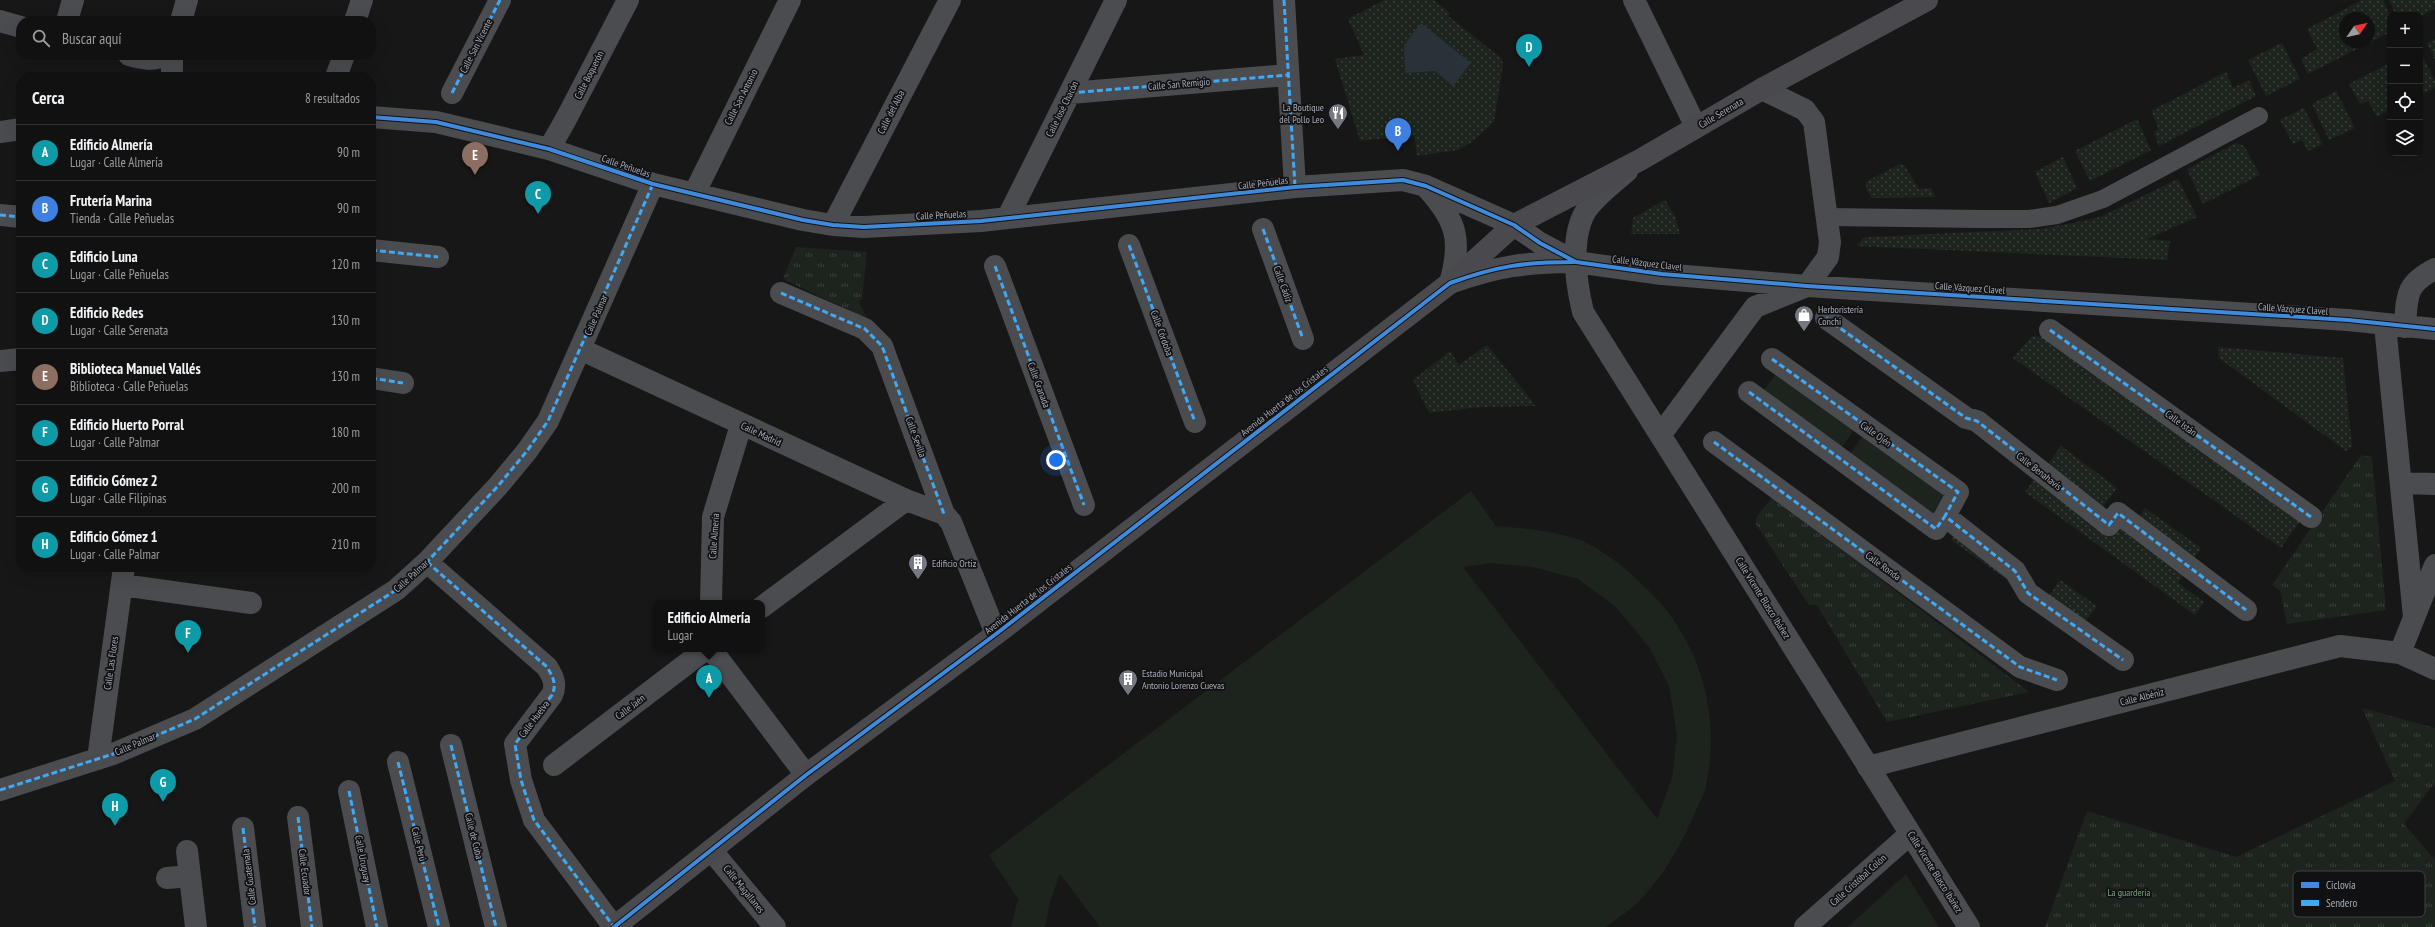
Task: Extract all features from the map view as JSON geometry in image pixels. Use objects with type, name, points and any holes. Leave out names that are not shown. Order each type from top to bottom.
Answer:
[{"type":"main road","name":"Calle Serenata","points":[[1514,225],[1640,160],[1762,89],[1927,0]]},
{"type":"main road","name":"Avenida Huerta de los Cristales","points":[[614,927],[712,851],[806,775],[996,634],[1450,283],[1514,225]]},
{"type":"street","points":[[68,16],[72,0]]},
{"type":"street","points":[[182,16],[187,0]]},
{"type":"street","points":[[357,16],[362,0]]},
{"type":"street","name":"Calle San Vicente","points":[[452,93],[500,0]]},
{"type":"street","name":"Calle Boquerón","points":[[549,149],[566,120],[628,0]]},
{"type":"street","name":"Calle San Antonio","points":[[694,194],[790,0]]},
{"type":"street","name":"Calle del Alba","points":[[834,225],[950,0]]},
{"type":"street","name":"Calle José Chacón","points":[[1008,218],[1116,0]]},
{"type":"street","points":[[1284,0],[1295,187]]},
{"type":"street","points":[[1634,0],[1696,127]]},
{"type":"street","points":[[0,21],[16,26]]},
{"type":"street","points":[[172,60],[172,72]]},
{"type":"street","points":[[338,72],[342,60]]},
{"type":"street","name":"Calle San Remigio","points":[[1070,93],[1288,76]]},
{"type":"street","points":[[1661,434],[1755,307],[1807,286],[1828,257],[1830,242],[1814,122],[1805,110],[1762,89]]},
{"type":"street","name":"Calle Peñuelas","points":[[376,116],[436,122],[549,149],[653,184],[803,220],[834,225],[864,227],[1008,218],[1295,187],[1403,180],[1426,186],[1514,225]]},
{"type":"street","points":[[0,132],[16,130]]},
{"type":"street","name":"Calle Vicente Blasco Ibáñez","points":[[1640,160],[1597,197],[1586,210],[1581,226],[1576,262],[1578,290],[1583,312],[1661,434],[1969,927]]},
{"type":"street","name":"Calle Palmar","points":[[0,790],[98,759],[195,719],[396,590],[427,562],[527,451],[548,421],[653,184]]},
{"type":"street","points":[[1426,186],[1445,207],[1455,229],[1458,249],[1450,283]]},
{"type":"street","points":[[0,215],[16,217]]},
{"type":"street","name":"Calle Vázquez Clavel","points":[[1514,225],[1540,243],[1576,262],[1662,274],[1807,286],[2348,320],[2435,329]]},
{"type":"street","name":"Calle Cádiz","points":[[1263,228],[1303,339]]},
{"type":"street","name":"Calle Córdoba","points":[[1129,245],[1195,422]]},
{"type":"street","points":[[376,251],[438,257]]},
{"type":"street","points":[[1450,283],[1486,270],[1506,266],[1534,262],[1576,262]]},
{"type":"street","name":"Calle Granada","points":[[995,266],[1084,505]]},
{"type":"street","points":[[2418,661],[2402,482],[2395,326],[2407,292],[2420,276],[2435,269]]},
{"type":"street","name":"Calle Sevilla","points":[[781,293],[865,329],[882,346],[944,514],[951,522],[996,634]]},
{"type":"street","name":"Calle Benahavís","points":[[1826,318],[1966,418],[1977,421],[2109,525],[2118,513],[2246,610]]},
{"type":"street","name":"Calle Istán","points":[[2050,330],[2311,517]]},
{"type":"street","name":"Calle Madrid","points":[[580,349],[741,425],[906,500],[944,514]]},
{"type":"street","points":[[0,361],[16,359]]},
{"type":"street","name":"Calle Ojén","points":[[1749,392],[1936,529],[1958,492],[1772,359]]},
{"type":"street","points":[[376,379],[403,383]]},
{"type":"street","name":"Calle Almería","points":[[711,600],[713,517],[741,425]]},
{"type":"street","name":"Calle Ronda","points":[[1714,442],[2020,667],[2057,680]]},
{"type":"street","points":[[2402,482],[2435,484]]},
{"type":"street","points":[[765,605],[906,500]]},
{"type":"street","points":[[1945,516],[2015,571],[2028,593],[2123,660]]},
{"type":"street","name":"Calle Huelva","points":[[427,562],[547,667],[554,678],[555,688],[552,695],[514,744],[519,773],[534,820],[614,927]]},
{"type":"street","points":[[2414,617],[2435,565]]},
{"type":"street","points":[[123,576],[251,603]]},
{"type":"street","name":"Calle Las Flores","points":[[98,759],[123,576]]},
{"type":"street","name":"Calle Albéniz","points":[[1868,767],[2340,646],[2418,661]]},
{"type":"street","name":"Calle Jaén","points":[[554,765],[702,652]]},
{"type":"street","points":[[714,652],[806,775]]},
{"type":"street","name":"Calle de Cuba","points":[[451,745],[496,927]]},
{"type":"street","name":"Calle Perú","points":[[398,762],[439,927]]},
{"type":"street","name":"Calle Uruguay","points":[[350,791],[377,927]]},
{"type":"street","name":"Calle Ecuador","points":[[298,817],[312,927]]},
{"type":"street","name":"Calle Guatemala","points":[[243,828],[255,927]]},
{"type":"street","name":"Calle Cristóbal Colón","points":[[1805,927],[1910,834]]},
{"type":"street","points":[[187,851],[196,927]]},
{"type":"street","name":"Calle Magallanes","points":[[712,851],[775,927]]},
{"type":"street","points":[[167,878],[190,876]]},
{"type":"lane","points":[[1826,217],[2029,219],[2057,215],[2103,199],[2259,116]]},
{"type":"green space","points":[[1384,0],[1434,0],[1450,13],[1448,16],[1501,58],[1503,64],[1494,122],[1469,144],[1457,150],[1417,156],[1414,135],[1360,141],[1335,59],[1364,55],[1348,19]]},
{"type":"green space","points":[[2362,0],[2383,0],[2388,12],[2387,12],[2387,34],[2375,40],[2375,12],[2339,12]]},
{"type":"green space","points":[[2389,0],[2435,0],[2435,9],[2423,15],[2423,12],[2395,12]]},
{"type":"green space","points":[[2339,12],[2339,48],[2359,48],[2308,74],[2301,59],[2317,49],[2307,29]]},
{"type":"green space","points":[[2435,39],[2435,60],[2427,43]]},
{"type":"green space","points":[[2282,43],[2300,79],[2266,96],[2248,60]]},
{"type":"green space","points":[[2423,57],[2435,81],[2435,88],[2423,94]]},
{"type":"green space","points":[[2387,65],[2387,112],[2377,117],[2368,101],[2360,104],[2349,84]]},
{"type":"green space","points":[[2226,72],[2233,88],[2249,80],[2256,96],[2159,146],[2154,132],[2159,129],[2151,111]]},
{"type":"green space","points":[[2336,91],[2355,128],[2329,140],[2312,104]]},
{"type":"green space","points":[[2304,108],[2323,144],[2308,151],[2302,140],[2293,144],[2280,120]]},
{"type":"green space","points":[[2137,119],[2151,150],[2090,181],[2075,151]]},
{"type":"green space","points":[[2236,143],[2244,146],[2260,175],[2203,204],[2187,169]]},
{"type":"green space","points":[[2063,157],[2077,188],[2049,203],[2035,172]]},
{"type":"green space","points":[[1900,164],[1904,165],[1919,189],[1931,188],[1936,197],[1872,198],[1866,189],[1866,182]]},
{"type":"green space","points":[[2178,179],[2197,217],[2147,239],[2170,241],[2167,260],[1857,246],[1863,238],[1869,237],[2040,229],[2073,223],[2100,217]]},
{"type":"green space","points":[[1665,200],[1675,216],[1680,234],[1631,234],[1633,218]]},
{"type":"green space","points":[[796,247],[867,252],[862,299],[859,301],[867,319],[783,279]]},
{"type":"green space","points":[[2032,336],[2054,338],[2301,520],[2281,548],[2013,358]]},
{"type":"green space","points":[[1487,345],[1536,406],[1480,407],[1429,413],[1413,380],[1450,351],[1459,365]]},
{"type":"green space","points":[[2218,347],[2343,358],[2352,446],[2346,451],[2219,358]]},
{"type":"green space","points":[[1778,371],[1856,427],[1840,450],[1762,393]]},
{"type":"green space","points":[[1865,433],[1948,492],[1931,516],[1848,456]]},
{"type":"green space","points":[[2061,446],[2117,488],[2101,509],[2045,468]]},
{"type":"green space","points":[[2361,455],[2372,457],[2386,610],[2287,624],[2280,590],[2272,585]]},
{"type":"green space","points":[[2034,480],[2119,522],[2186,571],[2178,583],[2204,602],[2195,615],[2025,492]]},
{"type":"green space","points":[[1471,491],[1496,526],[1545,531],[1574,538],[1604,553],[1631,574],[1665,609],[1680,630],[1693,654],[1702,679],[1708,705],[1711,732],[1710,758],[1702,798],[1679,846],[1658,879],[1637,903],[1606,927],[1100,927],[1060,874],[1051,899],[1045,927],[1011,927],[1018,899],[989,855]],"holes":[[[1491,563],[1533,567],[1578,579],[1616,607],[1649,647],[1669,686],[1677,735],[1672,778],[1657,819],[1463,567]]]},
{"type":"green space","points":[[1772,497],[2029,692],[1887,722],[1817,605],[1809,605],[1755,523],[1758,515]]},
{"type":"green space","points":[[2145,508],[2201,548],[2192,561],[2136,521]]},
{"type":"green space","points":[[1955,533],[2011,572],[2006,579],[1951,540]]},
{"type":"green space","points":[[2060,580],[2097,606],[2083,625],[2047,599]]},
{"type":"green space","name":"La guardería","points":[[2362,708],[2435,728],[2435,782],[2404,824],[2435,860],[2435,927],[2045,927],[2087,811],[2236,857],[2395,781]]},
{"type":"green space","points":[[1906,874],[1939,927],[1848,927]]},
{"type":"shaded area","points":[[1421,23],[1471,63],[1453,86],[1435,71],[1405,73],[1404,45]]},
{"type":"marked path","points":[[452,93],[500,0]]},
{"type":"marked path","points":[[1284,0],[1295,187]]},
{"type":"marked path","points":[[1070,93],[1288,75]]},
{"type":"marked path","points":[[0,790],[113,754],[195,719],[396,590],[427,562],[498,486],[527,451],[548,421],[653,184]]},
{"type":"marked path","points":[[0,215],[16,217]]},
{"type":"marked path","points":[[1263,229],[1303,339]]},
{"type":"marked path","points":[[1129,245],[1195,422]]},
{"type":"marked path","points":[[376,251],[438,257]]},
{"type":"marked path","points":[[995,266],[1084,505]]},
{"type":"marked path","points":[[781,293],[865,329],[882,346],[944,514]]},
{"type":"marked path","points":[[1826,318],[1966,418],[1977,421],[2109,525],[2118,513],[2246,610]]},
{"type":"marked path","points":[[2050,330],[2311,517]]},
{"type":"marked path","points":[[1772,359],[1958,492],[1945,516]]},
{"type":"marked path","points":[[376,379],[403,383]]},
{"type":"marked path","points":[[1749,392],[1936,529],[1945,516],[2015,571],[2028,593],[2123,660]]},
{"type":"marked path","points":[[1714,442],[2020,667],[2057,680]]},
{"type":"marked path","points":[[427,562],[547,667],[551,674],[554,681],[552,695],[515,744],[521,780],[534,820],[614,927]]},
{"type":"marked path","points":[[451,745],[496,927]]},
{"type":"marked path","points":[[398,762],[439,927]]},
{"type":"marked path","points":[[349,791],[377,927]]},
{"type":"marked path","points":[[298,817],[312,927]]},
{"type":"marked path","points":[[243,828],[255,927]]},
{"type":"cycle path","points":[[376,117],[436,122],[549,149],[653,184],[803,220],[833,225],[864,227],[981,221],[1295,187],[1403,180],[1426,186],[1514,225],[1540,243],[1576,262],[1662,274],[1807,286],[2348,320],[2435,329]]},
{"type":"cycle path","points":[[614,927],[806,775],[996,634],[1450,283],[1467,277],[1511,266],[1574,262]]},
{"type":"place","name":"Edificio Redes","points":[[1529,67]]},
{"type":"place","name":"La Boutique del Pollo Leo","points":[[1338,130]]},
{"type":"place","name":"Frutería Marina","points":[[1398,151]]},
{"type":"place","name":"Biblioteca Manuel Vallés","points":[[475,175]]},
{"type":"place","name":"Edificio Luna","points":[[538,214]]},
{"type":"place","name":"Herboristería Conchi","points":[[1804,332]]},
{"type":"place","name":"Edificio Ortiz","points":[[918,580]]},
{"type":"place","name":"Edificio Huerto Porral","points":[[188,653]]},
{"type":"place","name":"Estadio Municipal Antonio Lorenzo Cuevas","points":[[1128,696]]},
{"type":"place","name":"Edificio Almería","points":[[709,698]]},
{"type":"place","name":"Edificio Gómez 2","points":[[163,802]]},
{"type":"place","name":"Edificio Gómez 1","points":[[115,826]]}]
